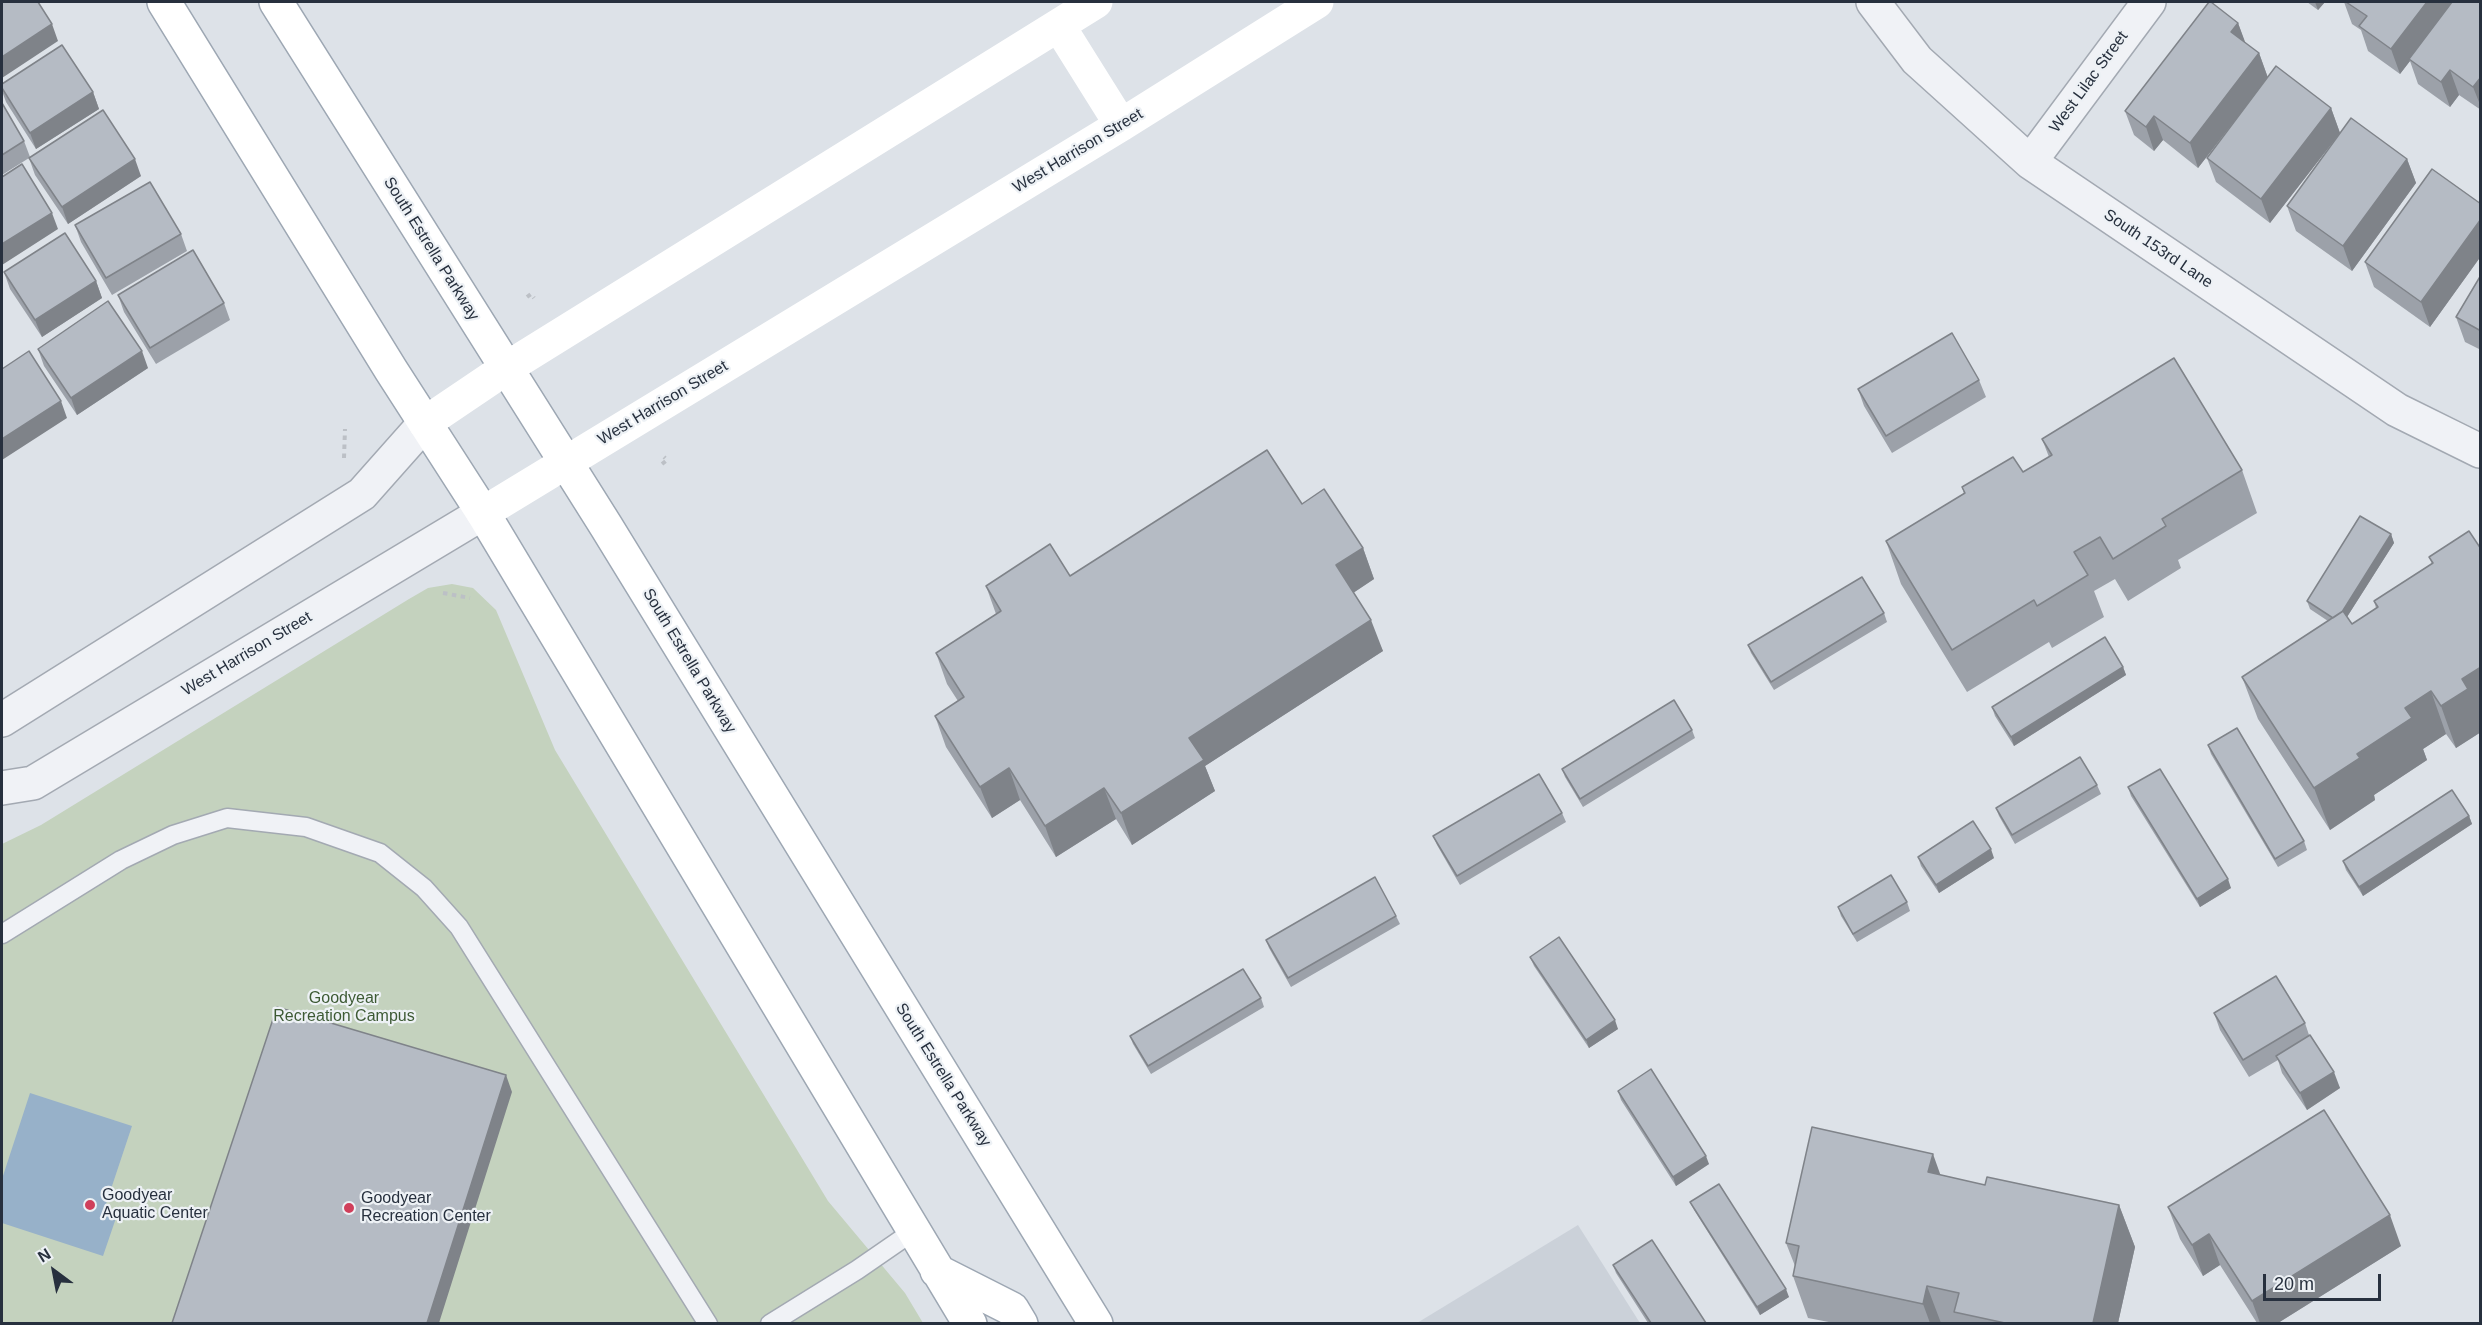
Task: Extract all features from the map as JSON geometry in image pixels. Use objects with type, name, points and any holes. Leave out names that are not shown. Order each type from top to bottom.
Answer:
[{"type":"main road","points":[[164,2],[483,513],[970,1323]]},
{"type":"main road","name":"South Estrella Parkway","points":[[276,2],[505,369],[566,462],[1096,1323]]},
{"type":"main road","points":[[425,423],[505,369],[1096,2]]},
{"type":"main road","name":"West Harrison Street","points":[[483,513],[1121,125],[1317,2]]},
{"type":"main road","points":[[1059,26],[1121,125]]},
{"type":"main road","points":[[937,1271],[1011,1309],[1021,1323]]},
{"type":"street","name":"South 153rd Lane","points":[[1873,2],[1917,60],[2030,162],[2397,410],[2481,451]]},
{"type":"street","name":"West Lilac Street","points":[[2030,162],[2148,2]]},
{"type":"street","points":[[2,720],[362,494],[425,423]]},
{"type":"street","name":"West Harrison Street","points":[[2,788],[33,783],[483,513]]},
{"type":"lane","points":[[2,934],[121,860],[173,835],[227,818],[306,827],[380,853],[424,888],[459,927],[708,1323]]},
{"type":"lane","points":[[770,1323],[857,1270],[915,1230]]},
{"type":"path","points":[[527,297],[531,294],[534,297]]},
{"type":"path","points":[[344,461],[345,429]]},
{"type":"path","points":[[662,464],[667,460],[664,457]]},
{"type":"path","points":[[443,593],[470,598]]},
{"type":"shaded area","points":[[1578,1225],[1640,1323],[1417,1323]]},
{"type":"green space","name":"Goodyear Recreation Campus","points":[[452,584],[473,588],[496,610],[555,750],[828,1201],[905,1293],[923,1323],[2,1324],[2,844],[41,825],[428,588]]},
{"type":"water","points":[[30,1093],[132,1126],[103,1213],[116,1218],[103,1256],[2,1223],[2,1179]]},
{"type":"building","points":[[2,2],[38,2],[52,24],[2,57]]},
{"type":"building","points":[[2209,2],[2238,23],[2231,32],[2259,53],[2190,143],[2154,116],[2146,127],[2125,111]]},
{"type":"building","points":[[2346,2],[2427,2],[2391,49],[2359,26],[2367,16]]},
{"type":"building","points":[[2452,2],[2481,2],[2481,77],[2473,87],[2450,70],[2441,82],[2409,59]]},
{"type":"building","points":[[62,45],[93,92],[30,133],[2,88],[2,84]]},
{"type":"building","points":[[2276,66],[2331,108],[2261,199],[2207,158]]},
{"type":"building","points":[[2,103],[24,141],[2,155]]},
{"type":"building","points":[[103,110],[135,159],[62,207],[29,158]]},
{"type":"building","points":[[2351,118],[2407,159],[2343,246],[2287,206]]},
{"type":"building","points":[[22,164],[52,213],[2,244],[2,177]]},
{"type":"building","points":[[2432,169],[2481,204],[2481,219],[2421,302],[2365,262]]},
{"type":"building","points":[[150,182],[181,234],[106,278],[75,225]]},
{"type":"building","points":[[65,233],[96,281],[35,320],[4,272]]},
{"type":"building","points":[[193,250],[224,303],[150,348],[118,295]]},
{"type":"building","points":[[2481,275],[2481,331],[2456,317]]},
{"type":"building","points":[[108,301],[142,351],[71,398],[38,349]]},
{"type":"building","points":[[1952,333],[1979,380],[1886,436],[1858,389]]},
{"type":"building","points":[[29,351],[61,401],[2,439],[2,369]]},
{"type":"building","points":[[2174,358],[2242,470],[2162,519],[2166,526],[2113,559],[2100,537],[2074,552],[2088,575],[2037,606],[2034,600],[1952,650],[1886,541],[1965,493],[1962,487],[2013,457],[2023,472],[2052,455],[2042,439]]},
{"type":"building","points":[[1267,450],[1302,504],[1324,489],[1363,548],[1336,565],[1371,620],[1189,738],[1204,760],[1121,813],[1104,788],[1045,826],[1009,768],[980,787],[935,716],[964,697],[936,653],[1001,611],[986,586],[1050,544],[1070,576]]},
{"type":"building","points":[[2360,516],[2391,534],[2342,612],[2333,618],[2307,601]]},
{"type":"building","points":[[2469,531],[2481,549],[2481,667],[2462,679],[2468,689],[2441,706],[2431,691],[2405,708],[2412,718],[2357,754],[2360,758],[2314,788],[2242,677],[2343,611],[2352,624],[2378,607],[2374,601],[2433,563],[2429,557]]},
{"type":"building","points":[[1862,577],[1884,613],[1771,682],[1748,645]]},
{"type":"building","points":[[2105,637],[2123,667],[2011,737],[1992,707]]},
{"type":"building","points":[[1674,700],[1692,730],[1580,799],[1562,769]]},
{"type":"building","points":[[2237,728],[2304,841],[2275,859],[2208,745]]},
{"type":"building","points":[[2080,757],[2097,785],[2012,835],[1996,808]]},
{"type":"building","points":[[2160,769],[2228,879],[2197,899],[2128,787]]},
{"type":"building","points":[[1539,774],[1562,813],[1457,876],[1433,836]]},
{"type":"building","points":[[2452,790],[2469,816],[2359,887],[2343,861]]},
{"type":"building","points":[[1973,821],[1991,849],[1936,885],[1918,857]]},
{"type":"building","points":[[1891,875],[1907,902],[1853,934],[1838,907]]},
{"type":"building","points":[[1375,877],[1396,916],[1288,978],[1266,940]]},
{"type":"building","points":[[1559,937],[1615,1020],[1586,1040],[1530,957]]},
{"type":"building","points":[[1243,969],[1261,998],[1148,1066],[1130,1036]]},
{"type":"building","points":[[2276,976],[2305,1023],[2243,1060],[2214,1013]]},
{"type":"building","name":"Goodyear Recreation Center","points":[[277,1007],[506,1075],[427,1323],[172,1323]]},
{"type":"building","points":[[2310,1035],[2334,1072],[2300,1093],[2276,1056]]},
{"type":"building","points":[[1651,1069],[1706,1156],[1673,1177],[1618,1091]]},
{"type":"building","points":[[2324,1110],[2390,1215],[2252,1301],[2209,1234],[2192,1245],[2168,1207]]},
{"type":"building","points":[[1812,1127],[1933,1154],[1928,1172],[1985,1185],[1987,1177],[2119,1205],[2093,1323],[2005,1323],[1954,1312],[1959,1293],[1927,1286],[1923,1304],[1793,1276],[1799,1246],[1786,1243]]},
{"type":"building","points":[[1719,1184],[1786,1289],[1757,1307],[1690,1202]]},
{"type":"building","points":[[1652,1240],[1706,1323],[1651,1323],[1613,1265]]},
{"type":"place","name":"Goodyear Aquatic Center","points":[[90,1205]]},
{"type":"place","name":"Goodyear Recreation Center","points":[[349,1208]]}]
